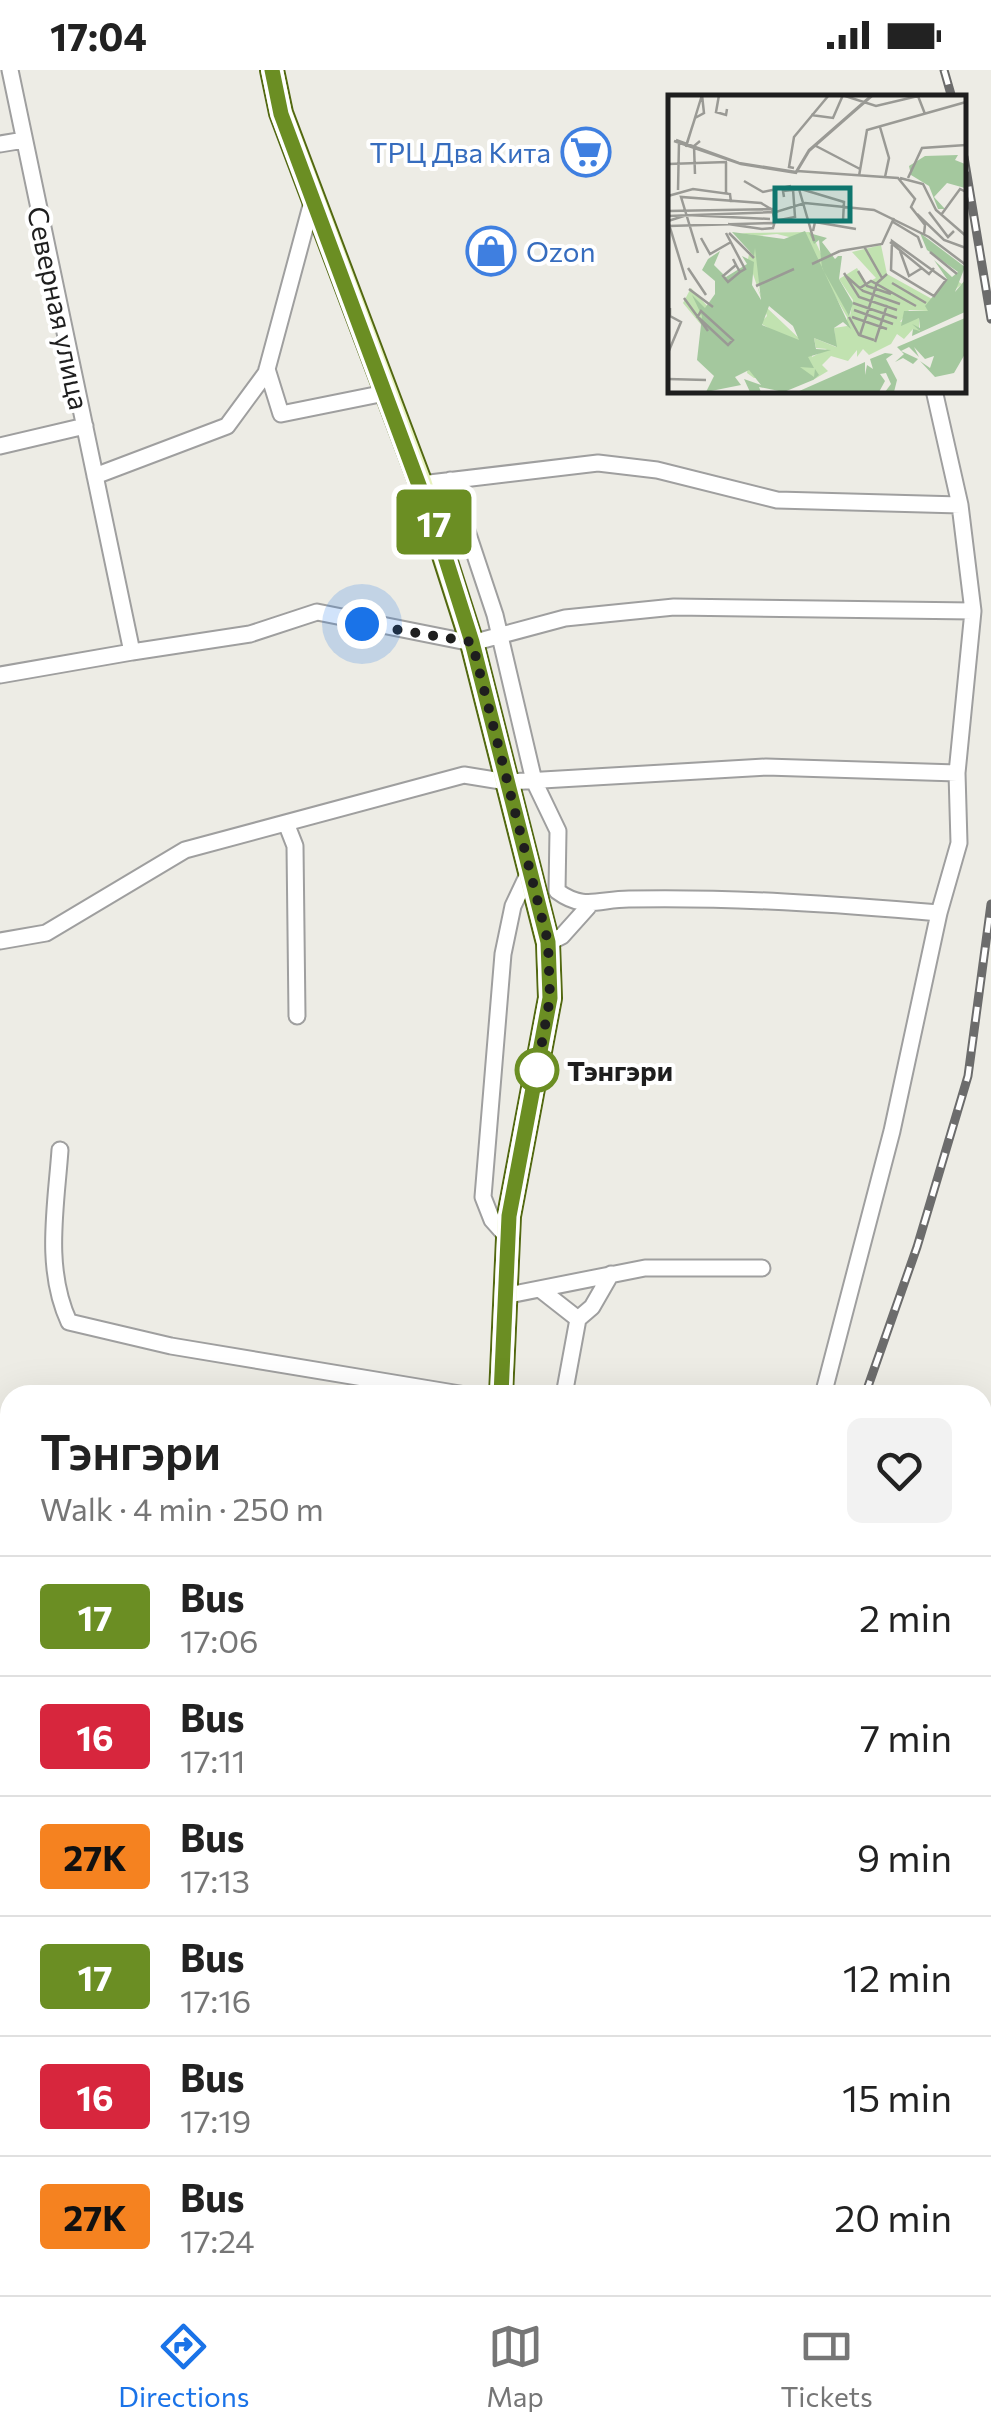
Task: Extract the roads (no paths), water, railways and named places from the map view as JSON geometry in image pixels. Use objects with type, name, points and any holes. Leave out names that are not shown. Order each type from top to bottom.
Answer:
[{"type":"street","name":"Северная улица","points":[[10,70],[132,652]]},
{"type":"street","points":[[272,70],[281,114],[421,484],[472,642],[548,942],[550,998],[508,1238],[501,1385]]},
{"type":"street","points":[[0,144],[24,140]]},
{"type":"street","points":[[95,476],[227,426],[267,369],[312,202]]},
{"type":"street","points":[[267,369],[281,414],[385,393]]},
{"type":"street","points":[[826,1385],[892,1131],[939,913],[959,843],[957,773],[973,610],[960,505],[934,392]]},
{"type":"street","points":[[0,446],[84,426]]},
{"type":"street","points":[[421,484],[598,463],[657,470],[777,500],[960,505]]},
{"type":"street","points":[[450,480],[498,636],[534,781],[558,831],[557,890],[588,907]]},
{"type":"street","points":[[0,676],[250,634],[317,612],[472,642],[565,618],[674,606],[973,610]]},
{"type":"street","points":[[0,941],[46,933],[185,850],[464,775],[507,782],[766,767],[957,773]]},
{"type":"street","points":[[286,823],[295,846],[297,1016]]},
{"type":"street","points":[[508,1238],[492,1220],[484,1197],[503,954],[513,906],[530,870]]},
{"type":"street","points":[[548,942],[562,936],[588,907],[624,899],[788,900],[939,913]]},
{"type":"street","points":[[60,1150],[53,1254],[56,1287],[69,1322],[171,1346],[406,1385]]},
{"type":"street","points":[[504,1296],[644,1268],[762,1268]]},
{"type":"street","points":[[566,1385],[578,1318],[592,1307],[611,1274]]},
{"type":"street","points":[[540,1290],[578,1318]]},
{"type":"railway","points":[[944,70],[951,95]]},
{"type":"railway","points":[[966,169],[991,319]]},
{"type":"railway","points":[[869,1385],[917,1247],[968,1076],[991,904]]},
{"type":"place","name":"ТРЦ Два Кита","points":[[586,152]]},
{"type":"place","name":"Ozon","points":[[491,251]]},
{"type":"place","name":"Тэнгэри","points":[[537,1070]]}]
